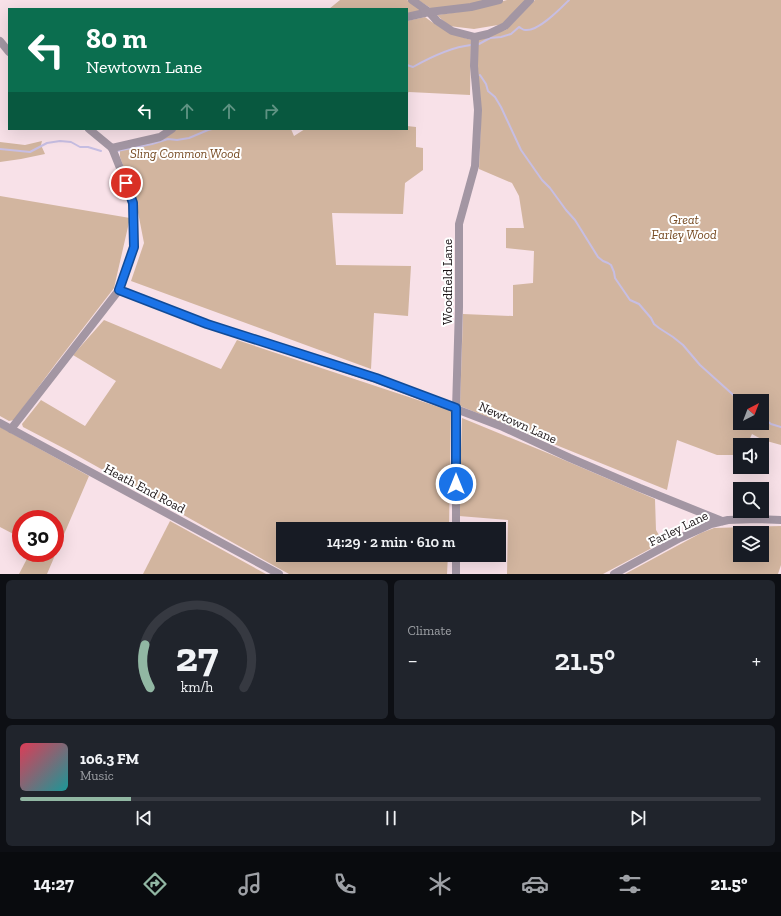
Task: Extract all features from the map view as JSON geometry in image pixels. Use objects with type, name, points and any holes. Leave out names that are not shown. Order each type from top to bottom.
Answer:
[{"type":"street","points":[[412,0],[437,21],[452,31],[475,37],[488,34],[505,26],[530,0]]},
{"type":"street","points":[[408,17],[428,12],[471,7],[499,0]]},
{"type":"street","name":"Woodfield Lane","points":[[456,522],[459,224],[475,166],[478,110],[474,66],[475,37]]},
{"type":"street","points":[[0,41],[8,51]]},
{"type":"street","points":[[11,429],[119,290],[134,247],[133,203],[126,183],[112,148],[90,130]]},
{"type":"street","points":[[112,148],[160,137],[170,130]]},
{"type":"street","name":"Newtown Lane","points":[[119,290],[207,324],[376,378],[456,408],[504,427],[570,458],[640,488],[722,521]]},
{"type":"street","name":"Heath End Road","points":[[0,423],[279,574]]},
{"type":"street","name":"Farley Lane","points":[[614,574],[680,538],[711,524],[722,521],[757,519],[781,520]]},
{"type":"street","points":[[456,562],[456,574]]},
{"type":"green space","points":[[340,0],[407,0],[423,10],[408,15],[408,8],[330,8]]},
{"type":"green space","points":[[418,0],[486,0],[472,5],[432,9]]},
{"type":"green space","points":[[507,0],[527,0],[504,24],[474,29],[449,26],[437,15],[472,10]]},
{"type":"green space","name":"Great Farley Wood","points":[[535,0],[781,0],[781,445],[769,442],[769,438],[759,438],[752,434],[750,438],[733,438],[733,455],[717,455],[677,440],[667,490],[460,406],[463,314],[513,316],[513,285],[533,283],[534,251],[506,248],[506,228],[524,228],[519,196],[512,183],[479,169],[481,119],[476,35],[506,30]]},
{"type":"green space","points":[[425,17],[447,31],[471,40],[470,95],[408,92],[408,21]]},
{"type":"green space","name":"Sling Common Wood","points":[[408,126],[416,127],[416,147],[423,148],[423,170],[405,183],[403,214],[332,213],[336,265],[411,266],[408,316],[374,313],[371,369],[131,281],[144,243],[135,197],[120,157],[120,149],[171,134],[176,130],[291,130],[294,136],[303,130],[408,130]]},
{"type":"green space","points":[[42,141],[41,145],[45,154],[0,162],[0,142],[25,145]]},
{"type":"green space","points":[[0,196],[130,218],[114,288],[14,420],[9,421],[0,416]]},
{"type":"green space","points":[[104,320],[221,369],[237,340],[451,411],[449,522],[276,522],[276,562],[448,562],[447,574],[289,574],[69,451],[23,427],[22,424],[41,400],[85,426],[116,381],[73,355]]},
{"type":"green space","points":[[462,418],[655,499],[656,530],[663,542],[603,574],[507,574],[508,520],[459,516]]},
{"type":"green space","points":[[0,427],[89,476],[64,534],[64,510],[12,510],[12,533],[0,527]]},
{"type":"green space","points":[[170,521],[266,574],[143,574]]},
{"type":"green space","points":[[769,526],[781,526],[781,565],[778,574],[625,574],[701,533],[714,528],[733,527],[733,562],[769,562]]},
{"type":"green space","points":[[25,562],[52,562],[47,574],[19,574]]},
{"type":"waterway","points":[[479,44],[490,38],[511,34],[519,27],[525,30],[530,30],[542,24],[569,0]]},
{"type":"waterway","points":[[408,65],[413,67],[441,53],[471,45]]},
{"type":"waterway","points":[[480,75],[486,84],[488,91],[495,97],[501,107],[521,150],[542,180],[575,220],[598,257],[611,265],[615,278],[630,300],[639,304],[654,324],[683,345],[700,365],[733,395]]},
{"type":"waterway","points":[[117,151],[152,144],[168,139],[177,140],[189,138],[208,130]]},
{"type":"waterway","points":[[0,149],[30,152],[47,143],[60,141],[71,142],[80,147],[88,147],[101,151]]},
{"type":"waterway","points":[[769,422],[781,427]]},
{"type":"route","points":[[126,183],[133,203],[134,247],[119,290],[207,324],[376,378],[456,408],[456,484]]}]
